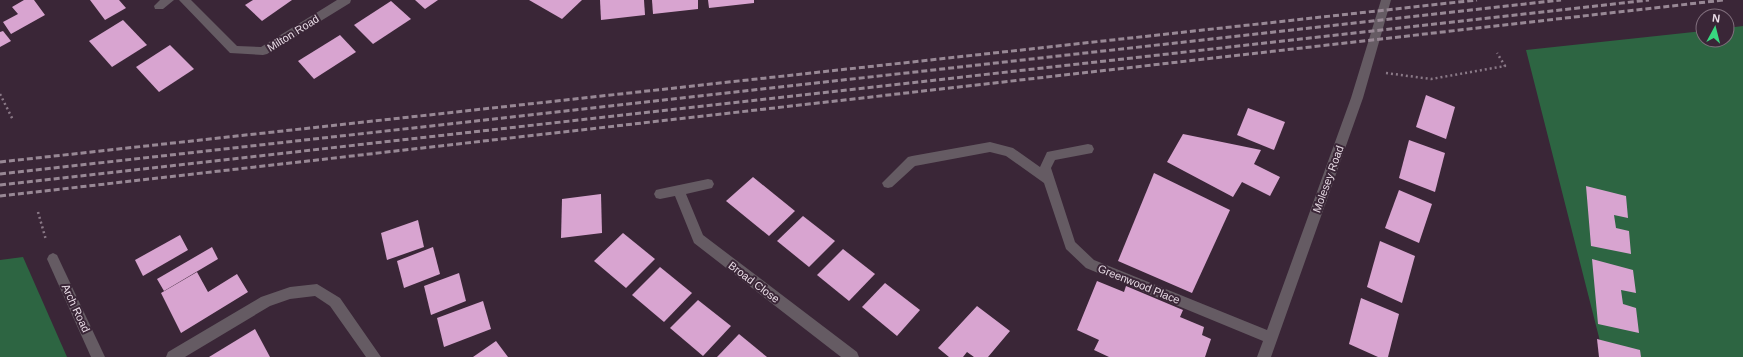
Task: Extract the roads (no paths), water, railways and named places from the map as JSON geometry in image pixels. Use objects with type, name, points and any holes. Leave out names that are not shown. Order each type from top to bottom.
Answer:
[{"type":"street","points":[[159,6],[169,0]]},
{"type":"street","name":"Milton Road","points":[[184,0],[234,50],[263,51],[346,0]]},
{"type":"street","name":"Molesey Road","points":[[1264,357],[1357,98],[1386,0]]},
{"type":"street","points":[[888,183],[912,161],[990,147],[1009,152],[1048,179]]},
{"type":"street","name":"Greenwood Place","points":[[1088,149],[1051,156],[1044,168],[1070,245],[1090,264],[1270,338]]},
{"type":"street","points":[[660,194],[708,184]]},
{"type":"street","name":"Broad Close","points":[[679,191],[698,239],[852,357]]},
{"type":"street","name":"Arch Road","points":[[53,259],[98,357]]},
{"type":"street","points":[[173,357],[266,301],[290,293],[317,290],[335,302],[374,357]]},
{"type":"railway","points":[[0,162],[1477,0]]},
{"type":"railway","points":[[0,174],[1561,0]]},
{"type":"railway","points":[[0,185],[1649,0]]},
{"type":"railway","points":[[0,196],[1724,0]]}]
